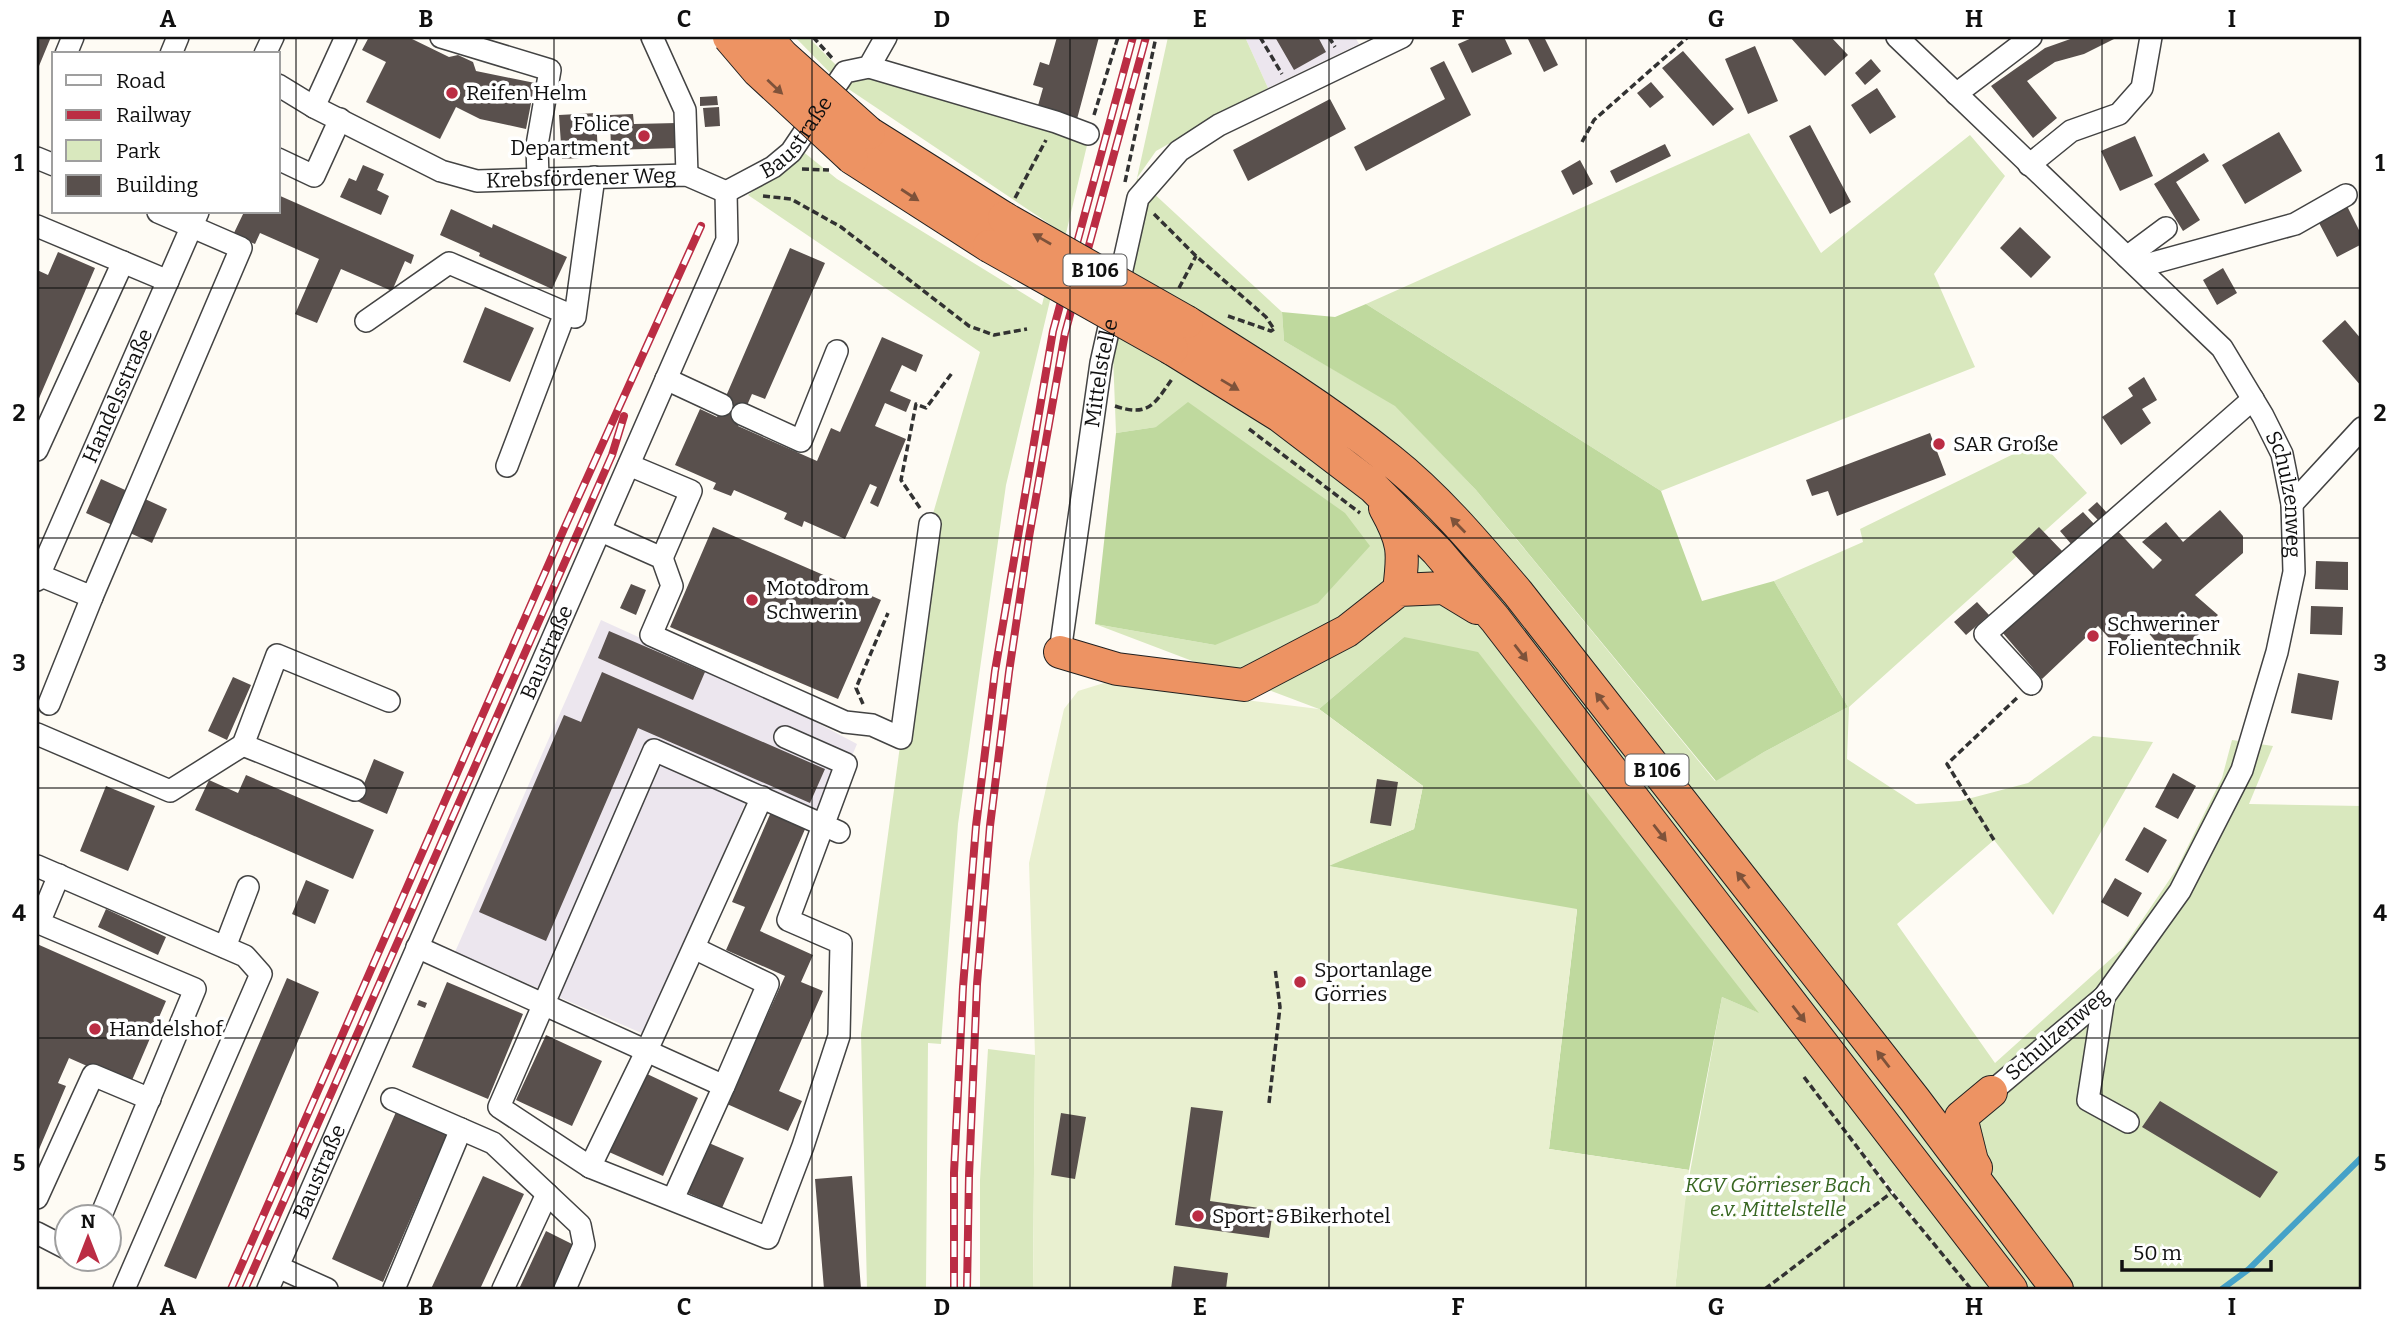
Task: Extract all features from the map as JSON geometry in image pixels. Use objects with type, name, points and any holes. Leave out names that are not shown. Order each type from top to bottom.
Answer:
[{"type":"highway","name":"B 106","points":[[729,37],[758,71],[852,153],[989,246],[1178,348],[1280,416],[1368,501],[1437,551],[1495,619],[2011,1289]]},
{"type":"highway","name":"B 106","points":[[766,37],[783,56],[852,153],[1009,210],[1178,348],[1305,396],[1391,460],[1458,524],[1518,593],[1915,1100],[2054,1285]]},
{"type":"highway","points":[[1368,501],[1394,524],[1404,553],[1399,590]]},
{"type":"highway","points":[[1060,652],[1117,669],[1244,685],[1347,631],[1399,590],[1444,588],[1495,619]]},
{"type":"highway","points":[[1961,1117],[1991,1092]]},
{"type":"highway","points":[[1915,1100],[1961,1117]]},
{"type":"highway","points":[[1961,1117],[1972,1161],[2054,1285]]},
{"type":"street","points":[[314,107],[346,37]]},
{"type":"street","points":[[441,37],[550,70],[537,145],[538,179]]},
{"type":"street","points":[[652,37],[685,110],[687,175]]},
{"type":"street","points":[[869,67],[886,37]]},
{"type":"street","name":"Mittelstelle","points":[[1060,652],[1101,363],[1138,198],[1179,151],[1219,125],[1402,37]]},
{"type":"street","name":"Schulzenweg","points":[[1897,37],[2222,348],[2253,398],[2282,454],[2291,504],[2294,572],[2277,652],[2242,770],[2180,891],[2104,997],[1991,1092]]},
{"type":"street","points":[[1956,94],[2031,37]]},
{"type":"street","points":[[2029,164],[2071,131],[2119,114],[2142,88],[2151,37]]},
{"type":"street","name":"Baustraße","points":[[268,1289],[727,240],[726,192],[773,167],[791,152],[845,72],[869,67],[1056,122],[1088,134]]},
{"type":"street","name":"Krebsfördener Weg","points":[[280,86],[314,107],[441,171],[477,181],[687,175],[726,192]]},
{"type":"street","points":[[280,160],[314,176],[340,119]]},
{"type":"street","points":[[366,321],[449,263],[575,317],[594,177]]},
{"type":"street","points":[[2132,262],[2295,223],[2346,195]]},
{"type":"street","points":[[49,704],[241,248],[195,219],[169,214]]},
{"type":"street","name":"Handelsstraße","points":[[38,577],[195,219]]},
{"type":"street","points":[[37,226],[168,281]]},
{"type":"street","points":[[2132,262],[2166,228]]},
{"type":"street","points":[[37,450],[123,262]]},
{"type":"street","points":[[507,466],[565,313]]},
{"type":"street","points":[[742,414],[801,441],[838,351]]},
{"type":"street","points":[[666,379],[722,405]]},
{"type":"street","points":[[2031,684],[1985,635],[2253,398]]},
{"type":"street","points":[[2291,504],[2362,428]]},
{"type":"street","points":[[629,466],[691,491],[662,558],[672,586],[651,635],[845,722],[872,725],[901,738],[930,524]]},
{"type":"street","points":[[601,531],[662,558]]},
{"type":"street","points":[[38,577],[92,597]]},
{"type":"street","points":[[37,734],[170,791],[243,745],[277,655],[389,701]]},
{"type":"street","points":[[785,737],[846,764],[831,828],[789,920],[841,943],[839,1035],[803,1146],[768,1238],[590,1167],[499,1107],[654,750],[831,828]]},
{"type":"street","points":[[243,745],[355,790]]},
{"type":"street","points":[[590,1167],[647,1050],[762,797]]},
{"type":"street","points":[[37,866],[245,956],[261,974],[124,1289]]},
{"type":"street","points":[[59,875],[39,923],[195,989],[106,1204]]},
{"type":"street","points":[[225,947],[248,887]]},
{"type":"street","points":[[417,947],[724,1086]]},
{"type":"street","points":[[673,1199],[768,985],[694,948]]},
{"type":"street","points":[[2104,997],[2088,1100],[2128,1122]]},
{"type":"street","points":[[37,1198],[93,1075],[150,1099]]},
{"type":"street","points":[[392,1099],[492,1143],[580,1225],[584,1245],[565,1289]]},
{"type":"street","points":[[394,1289],[461,1129]]},
{"type":"street","points":[[503,1289],[547,1194]]},
{"type":"street","points":[[278,1267],[327,1289]]},
{"type":"path","points":[[813,37],[845,72]]},
{"type":"path","points":[[1088,134],[1118,37]]},
{"type":"path","points":[[1156,37],[1124,186],[1196,256],[1266,317],[1274,329],[1271,331],[1223,314]]},
{"type":"path","points":[[1260,37],[1292,90]]},
{"type":"path","points":[[1582,142],[1594,120],[1688,37]]},
{"type":"path","points":[[1009,210],[1056,122]]},
{"type":"path","points":[[773,167],[815,170],[852,153]]},
{"type":"path","points":[[726,192],[791,199],[841,226],[969,326],[994,335],[1027,329]]},
{"type":"path","points":[[1178,290],[1196,256]]},
{"type":"path","points":[[1096,399],[1137,411],[1146,410],[1156,402],[1178,348]]},
{"type":"path","points":[[930,524],[901,480],[916,404],[926,408],[952,373]]},
{"type":"path","points":[[1246,426],[1368,501]]},
{"type":"path","points":[[872,725],[856,688],[888,613]]},
{"type":"path","points":[[1994,840],[1947,764],[2031,684]]},
{"type":"path","points":[[1269,1103],[1280,1007],[1275,968]]},
{"type":"path","points":[[1804,1077],[1892,1193],[1970,1289]]},
{"type":"path","points":[[1765,1289],[1892,1193]]},
{"type":"shaded area","points":[[1245,37],[1355,37],[1359,44],[1268,88]]},
{"type":"shaded area","points":[[601,620],[759,692],[857,744],[823,825],[747,799],[646,1035],[455,952]]},
{"type":"green space","points":[[795,37],[808,37],[848,77],[871,72],[1089,137],[1006,485],[958,824],[941,1044],[928,1043],[926,1289],[867,1289],[861,1034],[930,524],[980,352],[748,195],[801,150],[837,179],[1042,305],[1060,231],[841,84]]},
{"type":"green space","points":[[1168,37],[1245,37],[1268,88],[1156,151],[1137,178]]},
{"type":"green space","points":[[1749,133],[1821,253],[1970,135],[2005,176],[1934,274],[1975,367],[1661,491],[1366,304]]},
{"type":"green space","name":"KGV Görrieser Bach e.v. Mittelstelle","points":[[1137,178],[1282,312],[1284,341],[1395,405],[1476,490],[1715,781],[1848,707],[1774,581],[1863,542],[1860,529],[2040,441],[2087,493],[1849,707],[1847,759],[1916,804],[1960,801],[2028,783],[2093,736],[2153,742],[2053,915],[1994,840],[1897,924],[1995,1063],[2123,948],[2176,870],[2222,778],[2232,740],[2273,746],[2249,804],[2362,806],[2362,1289],[1675,1289],[1684,1205],[1722,997],[1757,1012],[1404,637],[1319,709],[1095,624],[1215,645],[1156,427],[1116,433],[1113,355],[1116,336],[1164,363],[1192,312],[1125,267]],"holes":[[[1835,1116],[1937,1247],[1891,1193]]]},
{"type":"green space","points":[[1366,304],[1661,491],[1702,601],[1774,581],[1848,707],[1716,781],[1476,490],[1395,406],[1284,341],[1282,312],[1335,317]]},
{"type":"green space","points":[[1188,402],[1345,513],[1370,546],[1318,603],[1215,645],[1095,624],[1116,433],[1156,427]]},
{"type":"green space","points":[[1404,637],[1478,652],[1759,1013],[1722,997],[1689,1170],[1549,1149],[1577,910],[1327,866],[1414,829],[1423,786],[1319,709]]},
{"type":"green space","name":"Sportanlage Görries","points":[[1104,683],[1319,709],[1423,786],[1414,829],[1329,866],[1577,909],[1549,1149],[1689,1170],[1675,1289],[1033,1289],[1035,1055],[1029,863],[1064,709],[1078,691]]},
{"type":"green space","points":[[988,1049],[1035,1055],[1033,1289],[980,1289],[980,1180]]},
{"type":"building","points":[[37,37],[51,37],[39,66],[37,65]]},
{"type":"building","name":"Reifen Helm","points":[[369,37],[408,37],[449,57],[458,55],[473,62],[476,71],[535,83],[526,129],[480,119],[456,107],[440,139],[366,102],[386,62],[362,50]]},
{"type":"building","points":[[1057,37],[1099,37],[1077,119],[1037,109],[1043,88],[1033,85],[1040,62],[1049,65]]},
{"type":"building","points":[[1275,37],[1318,37],[1326,52],[1294,70]]},
{"type":"building","points":[[1474,37],[1504,37],[1512,54],[1472,73],[1458,44]]},
{"type":"building","points":[[1527,37],[1544,37],[1558,65],[1544,72]]},
{"type":"building","points":[[1790,37],[1831,37],[1848,55],[1825,76]]},
{"type":"building","points":[[2076,37],[2118,37],[2084,54],[2055,62],[2027,81],[2057,118],[2033,138],[1991,86],[2045,48]]},
{"type":"building","points":[[1755,46],[1778,101],[1748,114],[1725,59]]},
{"type":"building","points":[[1683,51],[1734,109],[1713,126],[1662,68]]},
{"type":"building","points":[[1871,59],[1881,71],[1865,85],[1855,73]]},
{"type":"building","points":[[1444,61],[1471,115],[1366,171],[1354,147],[1445,99],[1430,68]]},
{"type":"building","points":[[1651,82],[1664,97],[1650,108],[1637,93]]},
{"type":"building","points":[[1877,88],[1896,117],[1870,134],[1851,105]]},
{"type":"building","points":[[717,96],[718,105],[700,106],[700,97]]},
{"type":"building","points":[[1330,99],[1346,129],[1248,181],[1233,150]]},
{"type":"building","points":[[719,107],[720,126],[705,127],[703,108]]},
{"type":"building","points":[[596,113],[598,157],[562,159],[559,115]]},
{"type":"building","name":"Folice Department","points":[[633,114],[634,124],[677,123],[678,148],[611,150],[610,115]]},
{"type":"building","points":[[1810,125],[1851,202],[1830,214],[1789,136]]},
{"type":"building","points":[[2279,132],[2302,171],[2245,204],[2222,165]]},
{"type":"building","points":[[2135,136],[2153,176],[2120,191],[2101,151]]},
{"type":"building","points":[[1665,144],[1671,156],[1616,183],[1610,171]]},
{"type":"building","points":[[2204,153],[2209,161],[2176,182],[2200,220],[2183,231],[2154,184]]},
{"type":"building","points":[[1580,160],[1593,184],[1573,195],[1561,171]]},
{"type":"building","points":[[363,165],[384,174],[377,190],[389,196],[381,215],[340,197],[349,178],[356,181]]},
{"type":"building","points":[[280,196],[414,255],[411,264],[405,261],[392,291],[341,269],[317,323],[295,314],[319,259],[260,233],[255,244],[233,235],[243,214],[280,214]]},
{"type":"building","points":[[2347,206],[2362,236],[2362,244],[2337,257],[2318,221]]},
{"type":"building","points":[[451,209],[492,228],[493,224],[567,257],[552,289],[440,235]]},
{"type":"building","points":[[2020,227],[2051,257],[2031,278],[2000,248]]},
{"type":"building","points":[[790,248],[825,263],[765,399],[752,394],[738,426],[817,461],[831,428],[840,432],[882,337],[923,355],[916,372],[902,365],[890,391],[911,400],[906,412],[885,403],[875,426],[906,439],[878,507],[870,503],[877,487],[870,484],[845,539],[804,521],[802,527],[784,519],[787,513],[734,490],[731,496],[713,489],[716,483],[675,465],[700,409],[717,417]]},
{"type":"building","points":[[58,252],[95,268],[37,403],[37,270],[48,275]]},
{"type":"building","points":[[2223,268],[2237,293],[2217,305],[2203,280]]},
{"type":"building","points":[[485,307],[534,328],[510,382],[463,362]]},
{"type":"building","points":[[2345,320],[2362,340],[2362,387],[2322,341]]},
{"type":"building","points":[[2144,377],[2157,400],[2142,409],[2151,423],[2121,445],[2102,417],[2133,396],[2128,388]]},
{"type":"building","points":[[1930,433],[1946,475],[1837,516],[1828,491],[1812,496],[1806,480]]},
{"type":"building","points":[[101,479],[167,509],[152,543],[86,513]]},
{"type":"building","points":[[2097,502],[2108,514],[2100,522],[2088,510]]},
{"type":"building","points":[[2220,510],[2243,536],[2243,553],[2195,595],[2218,615],[2178,655],[2168,656],[2141,624],[2118,648],[2098,626],[2042,679],[2002,632],[2114,527],[2153,569],[2162,560],[2142,542],[2166,522],[2183,542]]},
{"type":"building","points":[[2083,512],[2095,525],[2072,545],[2060,531]]},
{"type":"building","points":[[713,527],[881,600],[838,699],[670,627]]},
{"type":"building","points":[[2039,527],[2064,553],[2037,579],[2012,552]]},
{"type":"building","points":[[2316,561],[2348,562],[2348,590],[2315,589]]},
{"type":"building","points":[[631,584],[646,590],[636,615],[620,608]]},
{"type":"building","points":[[1977,602],[1989,615],[1966,635],[1954,622]]},
{"type":"building","points":[[2311,606],[2343,607],[2342,635],[2310,634]]},
{"type":"building","points":[[609,631],[705,672],[693,700],[598,658]]},
{"type":"building","points":[[602,672],[825,769],[810,803],[638,728],[546,941],[479,912],[564,715],[581,722]]},
{"type":"building","points":[[2298,673],[2339,681],[2332,720],[2291,713]]},
{"type":"building","points":[[233,677],[251,685],[227,740],[208,731]]},
{"type":"building","points":[[374,759],[404,772],[387,814],[357,801]]},
{"type":"building","points":[[2173,773],[2196,786],[2178,819],[2155,807]]},
{"type":"building","points":[[246,775],[374,830],[353,879],[195,810],[209,780],[238,793]]},
{"type":"building","points":[[1377,779],[1398,782],[1391,826],[1370,823]]},
{"type":"building","points":[[106,786],[155,806],[128,871],[80,851]]},
{"type":"building","points":[[771,812],[806,827],[760,931],[813,955],[801,982],[823,991],[779,1091],[802,1101],[788,1131],[727,1104],[785,976],[726,950],[745,907],[732,902]]},
{"type":"building","points":[[2144,827],[2167,840],[2148,873],[2125,860]]},
{"type":"building","points":[[2115,878],[2142,893],[2128,917],[2101,902]]},
{"type":"building","points":[[306,880],[329,890],[315,924],[292,914]]},
{"type":"building","points":[[106,909],[166,937],[158,955],[98,927]]},
{"type":"building","name":"Handelshof","points":[[37,944],[166,1001],[130,1085],[69,1058],[58,1083],[66,1086],[37,1154]]},
{"type":"building","points":[[287,978],[319,992],[196,1279],[164,1266]]},
{"type":"building","points":[[447,982],[523,1014],[488,1099],[412,1067]]},
{"type":"building","points":[[419,1000],[427,1003],[425,1008],[417,1005]]},
{"type":"building","points":[[546,1035],[602,1061],[572,1126],[516,1100]]},
{"type":"building","points":[[645,1073],[698,1098],[663,1176],[609,1152]]},
{"type":"building","points":[[2160,1101],[2278,1172],[2260,1198],[2142,1127]]},
{"type":"building","points":[[1191,1107],[1223,1111],[1210,1201],[1273,1210],[1269,1238],[1175,1225]]},
{"type":"building","points":[[396,1112],[447,1134],[383,1282],[332,1259]]},
{"type":"building","points":[[1061,1113],[1086,1117],[1075,1179],[1051,1175]]},
{"type":"building","points":[[709,1143],[744,1158],[722,1208],[688,1193]]},
{"type":"building","points":[[483,1176],[524,1194],[480,1289],[431,1289]]},
{"type":"building","points":[[852,1176],[861,1289],[824,1289],[815,1179]]},
{"type":"building","points":[[546,1231],[574,1245],[554,1289],[519,1289]]},
{"type":"building","points":[[1174,1266],[1228,1273],[1226,1289],[1171,1289]]},
{"type":"waterway","points":[[2222,1289],[2249,1269],[2362,1157]]},
{"type":"railway","points":[[954,1289],[954,1173],[963,987],[976,826],[995,671],[1053,331],[1133,37]]},
{"type":"railway","points":[[967,1289],[977,984],[990,826],[1009,672],[1029,537],[1065,333],[1146,37]]},
{"type":"railway","points":[[231,1289],[564,529],[701,226]]},
{"type":"railway","points":[[245,1289],[612,455],[624,416]]},
{"type":"place","name":"Reifen Helm","points":[[452,93]]},
{"type":"place","name":"Folice Department","points":[[644,136]]},
{"type":"place","name":"SAR Große","points":[[1939,444]]},
{"type":"place","name":"Motodrom Schwerin","points":[[752,600]]},
{"type":"place","name":"Schweriner Folientechnik","points":[[2093,636]]},
{"type":"place","name":"Sportanlage Görries","points":[[1300,982]]},
{"type":"place","name":"Handelshof","points":[[95,1029]]},
{"type":"place","name":"Sport-&Bikerhotel","points":[[1198,1216]]}]
